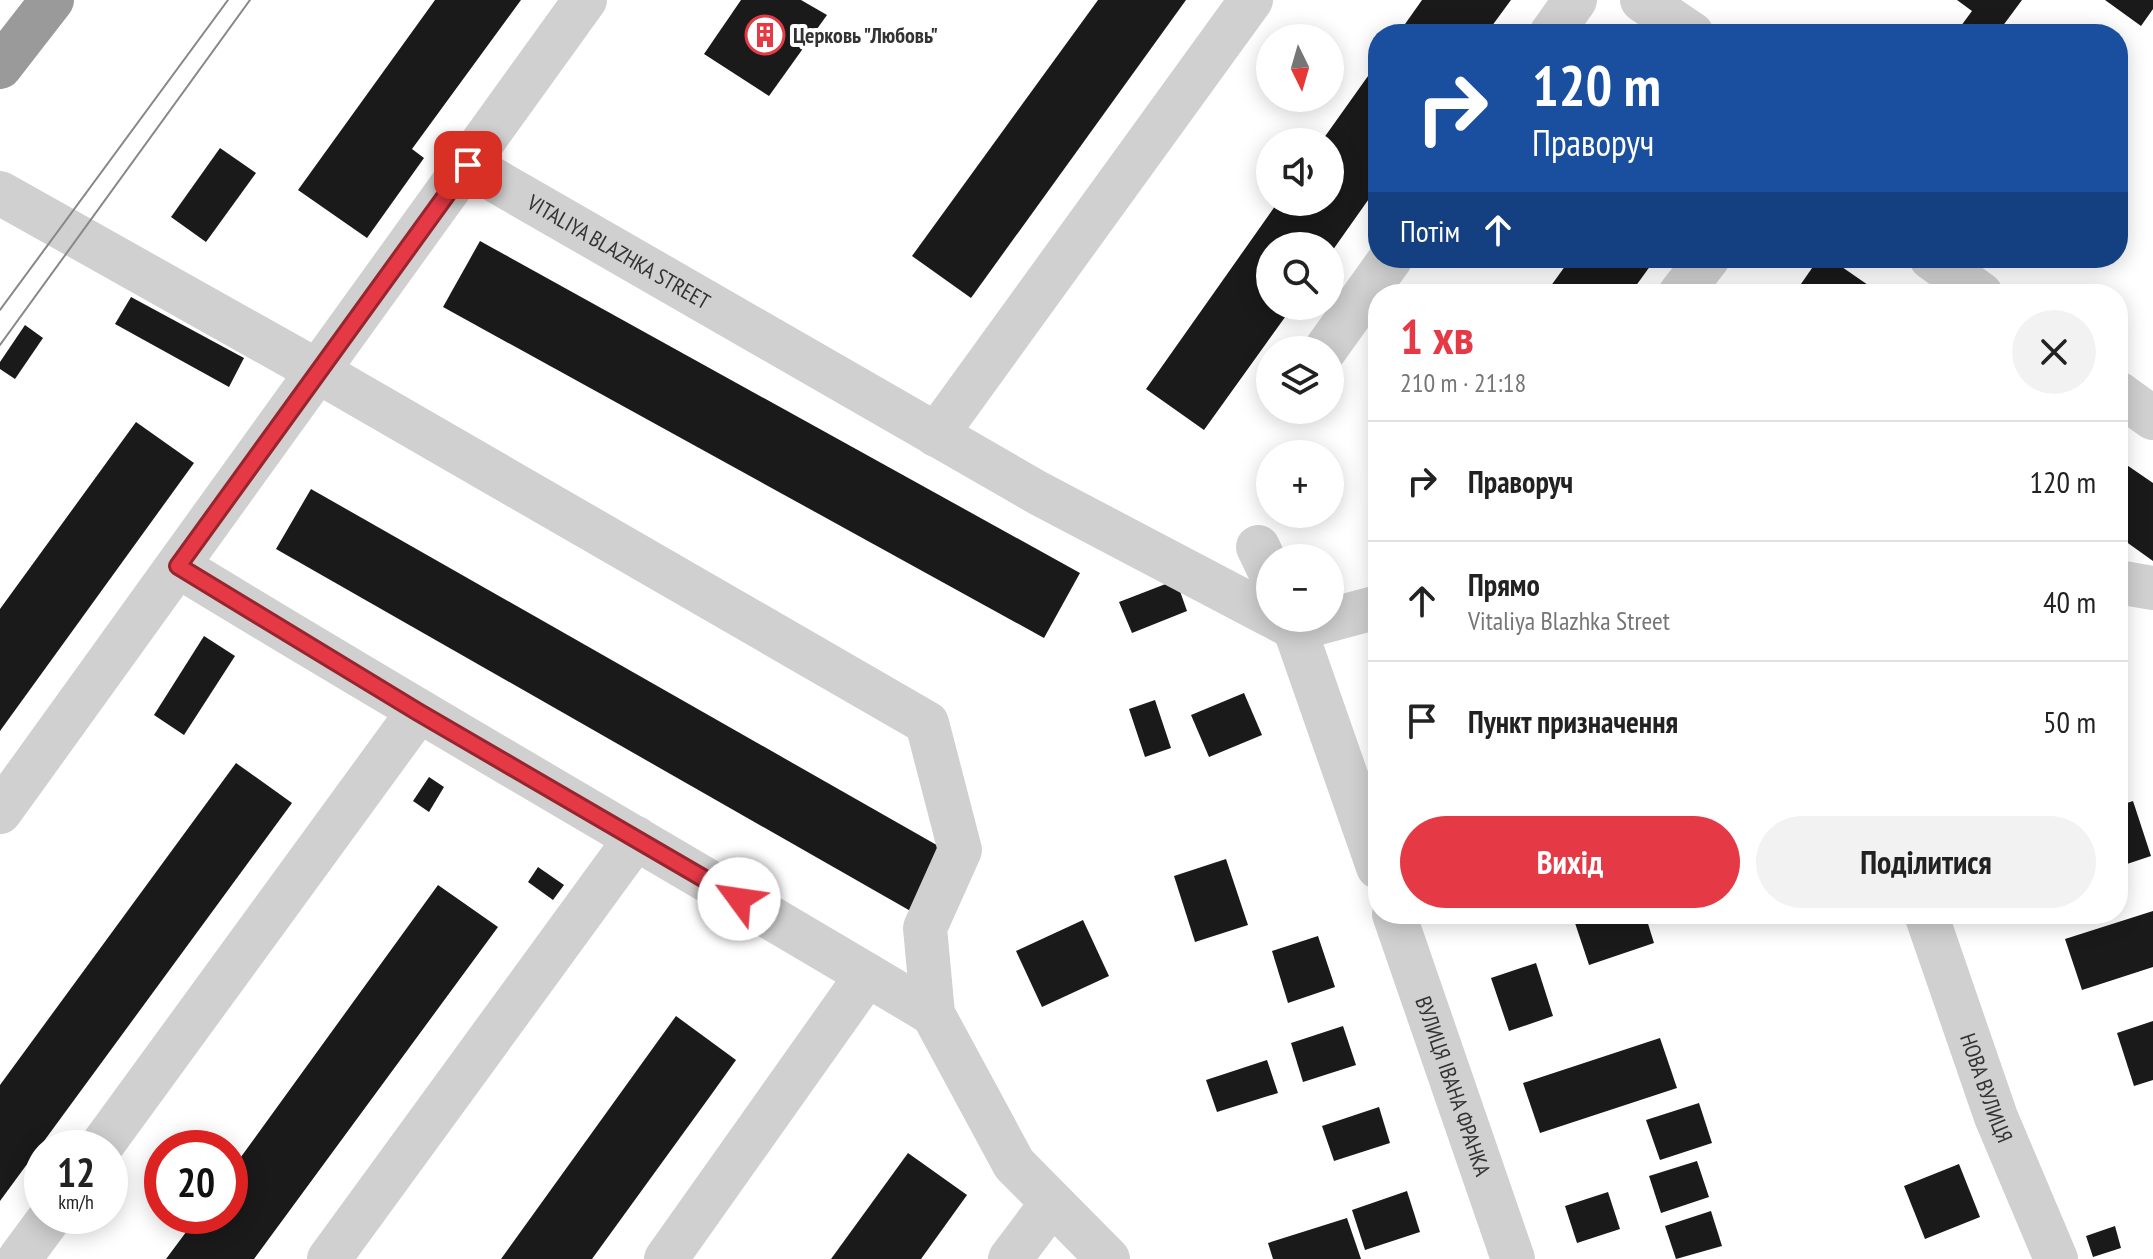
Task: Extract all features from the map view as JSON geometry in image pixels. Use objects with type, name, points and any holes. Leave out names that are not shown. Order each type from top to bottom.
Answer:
[{"type":"highway","points":[[0,67],[52,0]]},
{"type":"street","points":[[0,812],[585,0]]},
{"type":"street","points":[[936,435],[1251,0]]},
{"type":"street","points":[[1558,24],[1575,0]]},
{"type":"street","points":[[1642,0],[1677,24]]},
{"type":"street","name":"VITALIYA BLAZHKA STREET","points":[[468,165],[1038,493],[1256,606]]},
{"type":"street","points":[[0,193],[319,372],[927,723],[960,850],[925,928],[933,1014],[1014,1164],[1108,1259]]},
{"type":"street","points":[[1688,284],[1700,268]]},
{"type":"street","points":[[1945,268],[1967,284]]},
{"type":"street","points":[[1335,336],[1368,290]]},
{"type":"street","points":[[2128,400],[2153,418]]},
{"type":"street","points":[[178,566],[418,712],[933,1014]]},
{"type":"street","points":[[2128,584],[2153,588]]},
{"type":"street","points":[[1344,612],[1368,608]]},
{"type":"street","points":[[1288,632],[1368,841]]},
{"type":"street","points":[[113,1130],[418,712]]},
{"type":"street","points":[[329,1259],[636,838]]},
{"type":"street","name":"ВУЛИЦЯ ІВАНА ФРАНКА","points":[[1397,924],[1513,1259]]},
{"type":"street","name":"НОВА ВУЛИЦЯ","points":[[1929,924],[1996,1117],[2056,1259]]},
{"type":"street","points":[[666,1259],[867,975]]},
{"type":"street","points":[[1010,1259],[1052,1203]]},
{"type":"street","points":[[20,1258],[38,1234]]},
{"type":"building","points":[[435,0],[521,0],[412,149],[424,158],[367,238],[298,190]]},
{"type":"building","name":"Церковь \"Любовь\"","points":[[741,0],[801,0],[827,15],[769,96],[704,54]]},
{"type":"building","points":[[1098,0],[1186,0],[971,298],[912,256]]},
{"type":"building","points":[[1422,0],[1511,0],[1493,24],[1405,24]]},
{"type":"building","points":[[1957,0],[2022,0],[2004,24],[1962,24],[1972,11]]},
{"type":"building","points":[[2105,0],[2153,0],[2153,9],[2141,26]]},
{"type":"building","points":[[1368,76],[1368,200],[1344,234],[1257,232],[1268,216],[1344,216],[1344,128],[1331,128]]},
{"type":"building","points":[[220,148],[256,173],[206,242],[171,217]]},
{"type":"building","points":[[1256,233],[1256,320],[1283,320],[1271,336],[1256,336],[1256,358],[1204,430],[1146,389]]},
{"type":"building","points":[[480,241],[1080,573],[1044,638],[443,307]]},
{"type":"building","points":[[1564,268],[1649,268],[1637,284],[1552,284]]},
{"type":"building","points":[[1812,268],[1843,268],[1867,284],[1801,284]]},
{"type":"building","points":[[131,297],[244,358],[229,387],[115,324]]},
{"type":"building","points":[[25,325],[43,338],[15,379],[0,369],[0,362]]},
{"type":"building","points":[[136,422],[194,463],[0,731],[0,609]]},
{"type":"building","points":[[2128,466],[2153,483],[2153,561],[2128,543]]},
{"type":"building","points":[[311,489],[949,852],[914,913],[276,549]]},
{"type":"building","points":[[1176,580],[1187,611],[1132,633],[1119,602]]},
{"type":"building","points":[[204,636],[235,656],[184,735],[154,715]]},
{"type":"building","points":[[1244,693],[1262,735],[1209,757],[1191,715]]},
{"type":"building","points":[[1155,700],[1171,748],[1145,757],[1129,709]]},
{"type":"building","points":[[236,763],[292,803],[52,1130],[24,1130],[24,1168],[0,1201],[0,1085]]},
{"type":"building","points":[[429,777],[444,787],[429,812],[413,801]]},
{"type":"building","points":[[2133,801],[2151,856],[2128,864],[2128,803]]},
{"type":"building","points":[[1226,859],[1248,925],[1195,942],[1174,876]]},
{"type":"building","points":[[538,867],[564,885],[553,900],[528,882]]},
{"type":"building","points":[[438,885],[498,927],[254,1259],[166,1259],[185,1234],[248,1234],[248,1147]]},
{"type":"building","points":[[2153,911],[2153,967],[2082,990],[2065,939],[2112,924],[2128,924],[2128,919]]},
{"type":"building","points":[[1083,920],[1109,976],[1042,1007],[1016,951]]},
{"type":"building","points":[[1575,924],[1648,924],[1654,943],[1589,965]]},
{"type":"building","points":[[1318,936],[1335,987],[1288,1003],[1272,951]]},
{"type":"building","points":[[1536,963],[1553,1016],[1509,1031],[1491,978]]},
{"type":"building","points":[[676,1016],[736,1060],[711,1095],[592,1259],[501,1259]]},
{"type":"building","points":[[2153,1021],[2153,1080],[2134,1086],[2117,1033]]},
{"type":"building","points":[[1343,1026],[1356,1065],[1303,1082],[1291,1043]]},
{"type":"building","points":[[1660,1038],[1677,1088],[1540,1133],[1523,1083]]},
{"type":"building","points":[[1267,1060],[1278,1093],[1217,1112],[1206,1080]]},
{"type":"building","points":[[1699,1103],[1712,1143],[1660,1160],[1646,1120]]},
{"type":"building","points":[[1379,1107],[1390,1143],[1334,1161],[1322,1126]]},
{"type":"building","points":[[908,1153],[967,1195],[921,1259],[831,1259]]},
{"type":"building","points":[[1697,1161],[1709,1197],[1661,1213],[1649,1176]]},
{"type":"building","points":[[1959,1164],[1980,1217],[1925,1239],[1904,1186]]},
{"type":"building","points":[[1407,1191],[1420,1232],[1365,1250],[1352,1210]]},
{"type":"building","points":[[1608,1192],[1620,1229],[1577,1243],[1565,1206]]},
{"type":"building","points":[[1711,1211],[1722,1246],[1676,1259],[1665,1226]]},
{"type":"building","points":[[1347,1218],[1361,1259],[1273,1259],[1268,1243]]},
{"type":"building","points":[[2115,1226],[2121,1248],[2093,1257],[2086,1236]]},
{"type":"tram line","points":[[0,310],[228,0]]},
{"type":"tram line","points":[[0,345],[250,0]]},
{"type":"place","name":"Церковь \"Любовь\"","points":[[765,35]]},
{"type":"route","points":[[468,165],[178,566],[418,712],[739,899]]}]
